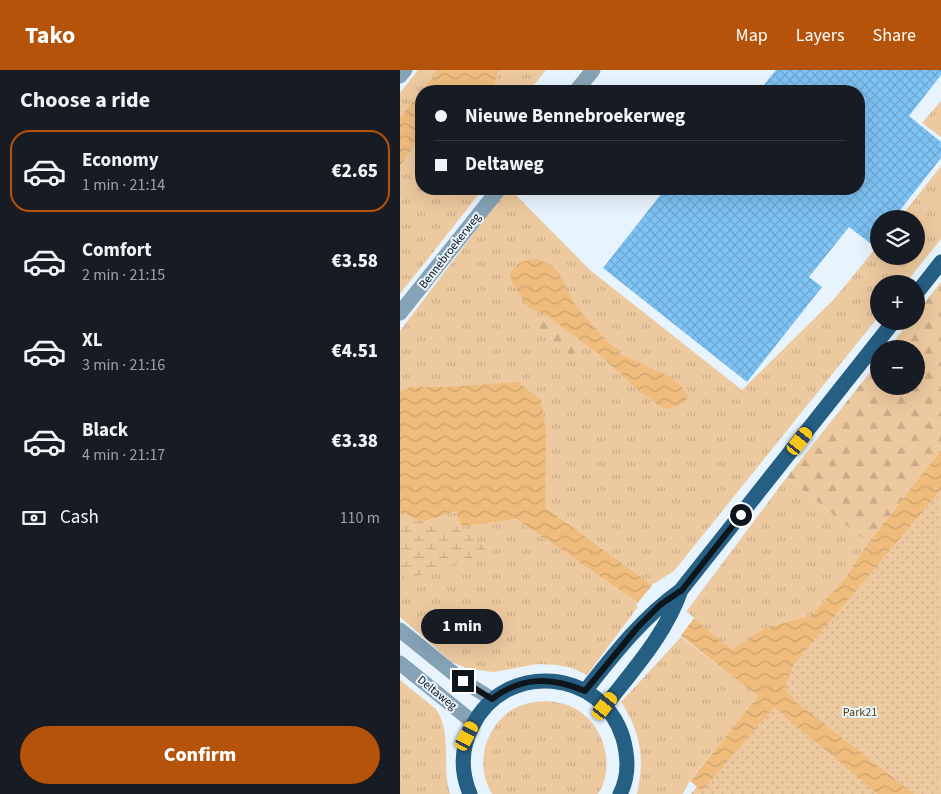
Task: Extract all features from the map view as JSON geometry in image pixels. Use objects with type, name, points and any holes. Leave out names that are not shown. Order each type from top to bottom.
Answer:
[{"type":"main road","points":[[925,282],[941,262]]},
{"type":"main road","points":[[605,706],[655,642],[674,610],[682,590],[887,330]]},
{"type":"main road","points":[[585,691],[637,628],[660,605],[682,590]]},
{"type":"main road","points":[[470,794],[465,781],[462,759],[467,736],[477,716],[492,699],[515,686],[532,681],[550,680],[568,684],[585,691],[605,706],[614,718],[621,731],[627,760],[626,775],[620,794]]},
{"type":"street","points":[[400,76],[405,70]]},
{"type":"street","points":[[581,85],[593,70]]},
{"type":"street","name":"Bennebroekerweg","points":[[400,313],[494,195]]},
{"type":"street","name":"Deltaweg","points":[[400,630],[463,681],[492,699]]},
{"type":"street","name":"Deltaweg","points":[[400,663],[474,723]]},
{"type":"green space","points":[[418,70],[438,70],[426,85],[415,85],[415,98],[400,117],[400,93]]},
{"type":"green space","points":[[499,70],[546,70],[534,85],[495,85]]},
{"type":"green space","points":[[941,101],[941,137],[922,123]]},
{"type":"green space","points":[[415,145],[415,195],[478,195],[400,294],[400,166]]},
{"type":"green space","points":[[941,166],[941,239],[925,259],[925,210],[906,210]]},
{"type":"green space","points":[[502,195],[516,195],[590,270],[742,390],[835,298],[870,255],[870,265],[920,265],[912,275],[870,275],[870,327],[674,571],[652,585],[545,507],[447,387],[410,387],[400,391],[400,331]]},
{"type":"green space","points":[[941,282],[941,450],[868,543],[787,477],[870,372],[870,395],[925,395],[925,340],[895,340],[903,330],[925,330],[925,302]]},
{"type":"green space","points":[[544,314],[585,342],[572,357],[531,326]]},
{"type":"green space","points":[[787,477],[868,543],[845,578],[811,615],[764,628],[732,651],[685,613]]},
{"type":"green space","name":"Park21","points":[[941,490],[941,794],[691,794],[793,666]]},
{"type":"green space","points":[[400,512],[422,522],[457,512],[462,527],[516,519],[640,604],[587,675],[572,668],[557,665],[537,664],[494,672],[468,669],[452,662],[400,617]]},
{"type":"green space","points":[[400,512],[422,522],[462,527],[489,552],[407,580],[400,573]]},
{"type":"green space","points":[[681,637],[759,696],[690,780],[683,794],[637,794],[641,769],[640,746],[633,724],[621,702]]},
{"type":"green space","points":[[400,680],[436,709],[441,719],[446,740],[446,773],[450,794],[400,794]]},
{"type":"green space","points":[[546,701],[565,704],[576,709],[594,725],[604,747],[606,759],[606,771],[598,794],[492,794],[484,770],[483,758],[490,735],[496,724],[515,708],[534,702]]},
{"type":"water","points":[[438,70],[499,70],[495,85],[426,85]]},
{"type":"water","points":[[415,98],[415,145],[400,166],[400,117]]},
{"type":"water","points":[[536,259],[552,265],[560,275],[575,305],[602,336],[622,355],[670,377],[682,387],[688,397],[684,403],[668,409],[661,407],[639,391],[599,354],[550,318],[527,306],[513,284],[510,274],[521,263]]},
{"type":"water","points":[[518,382],[541,400],[546,432],[545,507],[652,585],[732,650],[764,628],[811,615],[845,578],[868,543],[941,450],[941,490],[793,666],[785,688],[795,701],[914,794],[878,794],[774,707],[702,791],[690,781],[758,696],[640,604],[516,519],[462,527],[456,512],[422,522],[400,512],[400,391],[410,387],[447,387]]},
{"type":"pier","points":[[654,583],[694,618],[679,638],[636,605]]},
{"type":"building","points":[[776,70],[941,70],[941,75],[909,116],[941,142],[941,158],[900,210],[870,210],[870,243],[849,227],[809,277],[822,287],[747,382],[603,268],[660,195],[865,195],[865,85],[764,85]]},
{"type":"route","points":[[463,681],[492,699],[515,686],[532,681],[550,680],[568,684],[585,691],[637,628],[660,605],[682,590],[741,515]]}]
